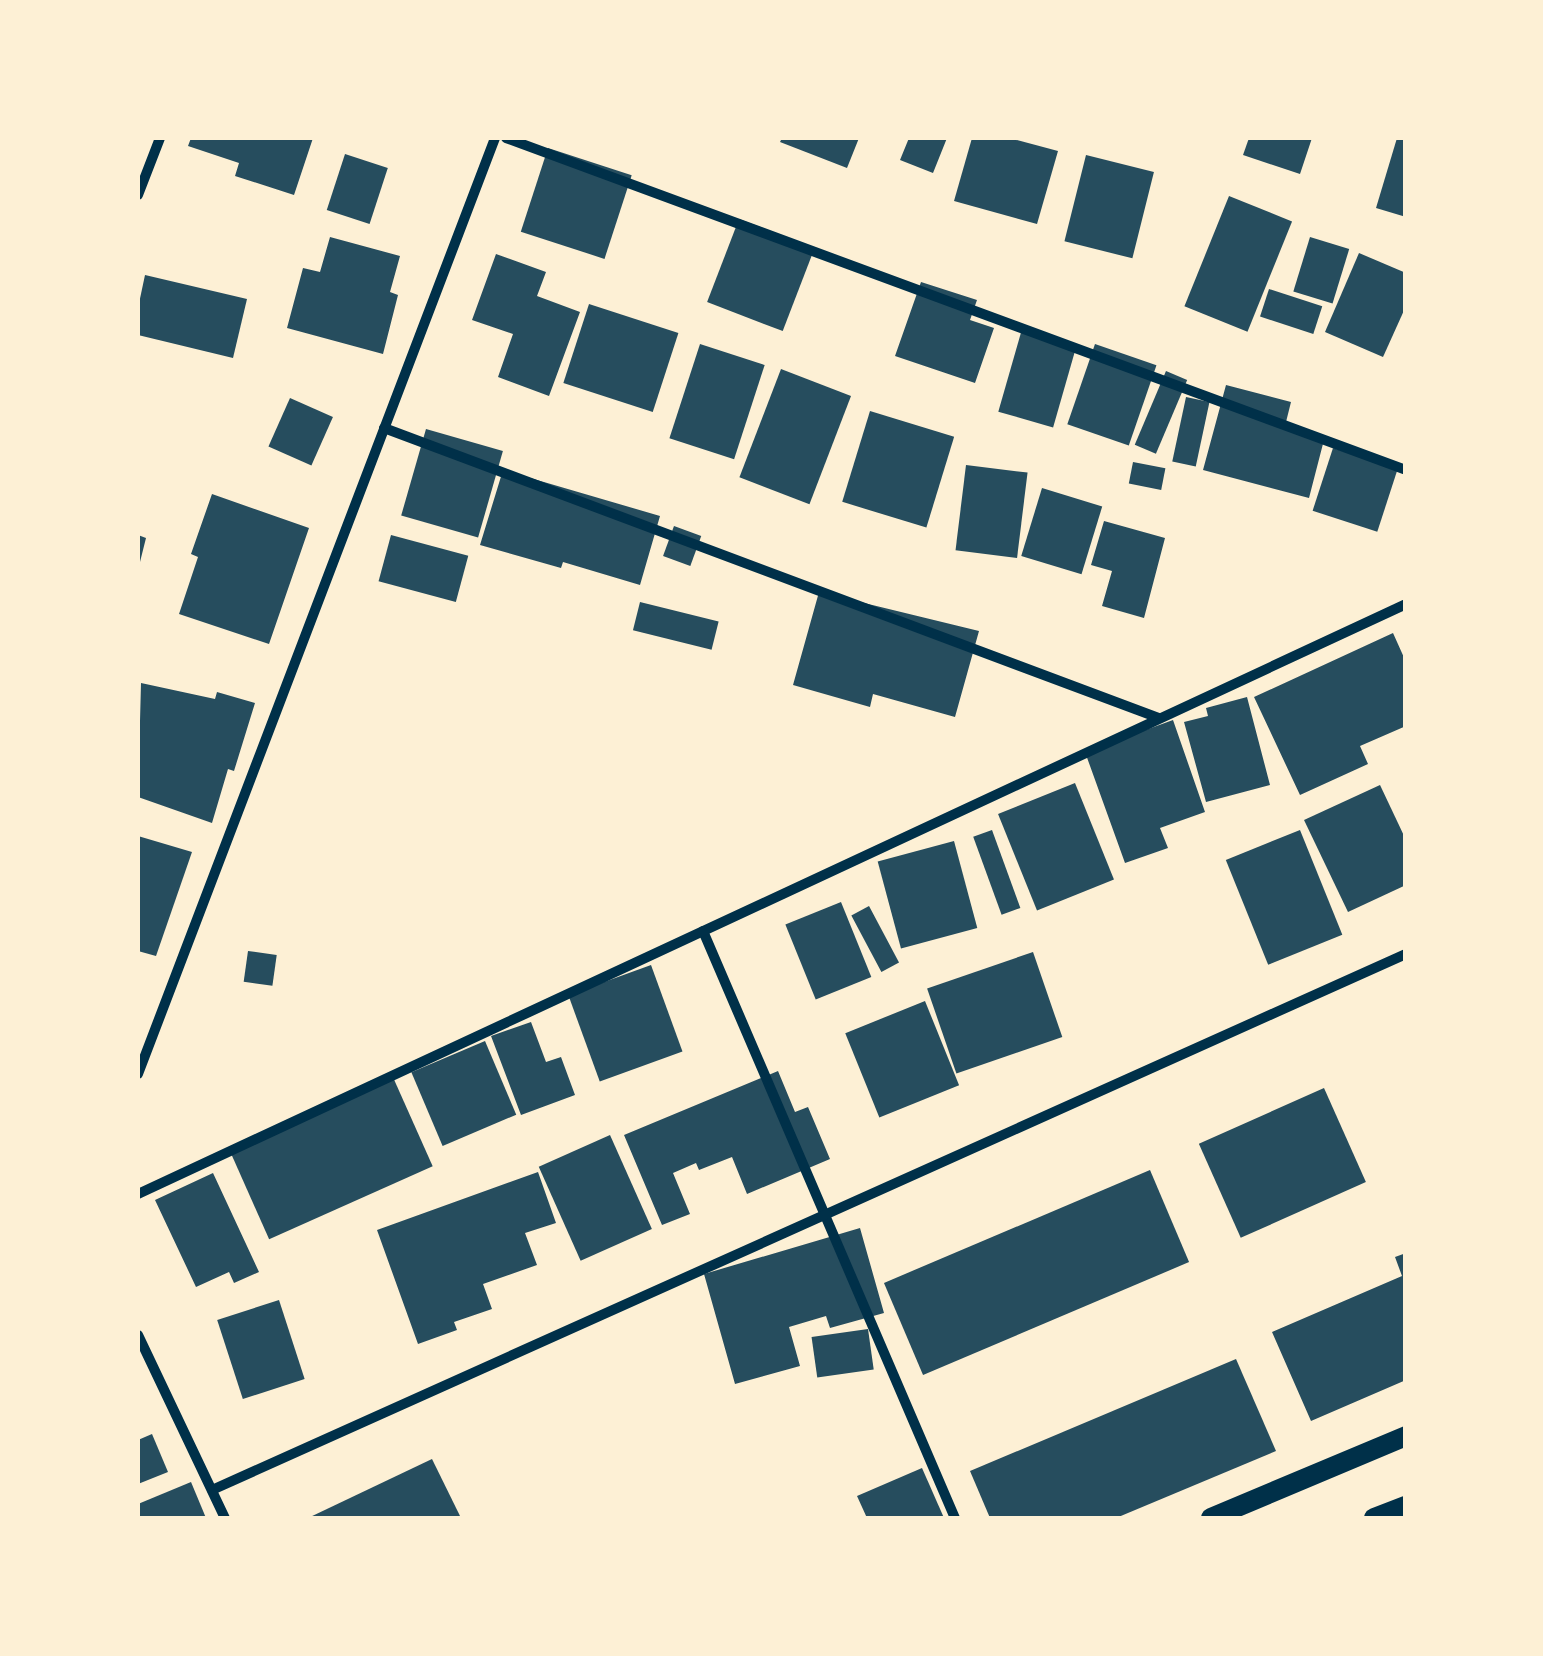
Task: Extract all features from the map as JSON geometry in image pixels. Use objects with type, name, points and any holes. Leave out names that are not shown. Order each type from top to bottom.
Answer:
[{"type":"main road","points":[[1210,1518],[1406,1436]]},
{"type":"main road","points":[[1374,1518],[1406,1506]]},
{"type":"street","points":[[138,195],[160,138]]},
{"type":"street","points":[[138,1074],[495,138]]},
{"type":"street","points":[[506,138],[1406,470]]},
{"type":"street","points":[[384,428],[1158,718]]},
{"type":"street","points":[[138,1194],[1406,604]]},
{"type":"street","points":[[703,931],[954,1518]]},
{"type":"street","points":[[212,1490],[1406,954]]},
{"type":"street","points":[[138,1335],[225,1518]]},
{"type":"building","points":[[191,138],[313,138],[294,195],[235,176],[239,163],[188,146]]},
{"type":"building","points":[[782,138],[859,138],[847,168],[780,142]]},
{"type":"building","points":[[909,138],[947,138],[933,173],[900,160]]},
{"type":"building","points":[[972,138],[1009,138],[1058,151],[1037,224],[954,201]]},
{"type":"building","points":[[1249,138],[1312,138],[1300,174],[1243,155]]},
{"type":"building","points":[[1397,138],[1406,138],[1406,217],[1376,208]]},
{"type":"building","points":[[548,148],[632,175],[604,259],[521,232]]},
{"type":"building","points":[[345,154],[388,168],[370,224],[327,210]]},
{"type":"building","points":[[1086,155],[1154,172],[1132,258],[1064,241]]},
{"type":"building","points":[[1229,196],[1292,221],[1247,332],[1184,306]]},
{"type":"building","points":[[739,219],[815,248],[783,331],[707,302]]},
{"type":"building","points":[[330,237],[400,256],[390,292],[398,295],[383,354],[287,328],[303,268],[320,272]]},
{"type":"building","points":[[1310,237],[1349,249],[1333,303],[1293,292]]},
{"type":"building","points":[[1359,253],[1406,273],[1406,306],[1383,357],[1325,332]]},
{"type":"building","points":[[496,254],[546,272],[537,296],[580,312],[549,396],[498,377],[513,334],[472,320]]},
{"type":"building","points":[[145,275],[247,299],[233,358],[138,335],[138,308]]},
{"type":"building","points":[[921,282],[977,300],[970,320],[994,328],[975,383],[895,356]]},
{"type":"building","points":[[1269,289],[1322,306],[1313,334],[1260,317]]},
{"type":"building","points":[[589,304],[678,333],[653,412],[563,383]]},
{"type":"building","points":[[1022,329],[1077,345],[1053,427],[998,412]]},
{"type":"building","points":[[700,344],[765,365],[734,459],[669,438]]},
{"type":"building","points":[[1095,344],[1156,365],[1129,446],[1067,424]]},
{"type":"building","points":[[781,369],[851,396],[809,504],[739,477]]},
{"type":"building","points":[[1166,371],[1187,380],[1156,454],[1135,445]]},
{"type":"building","points":[[1226,385],[1291,402],[1285,426],[1325,436],[1309,498],[1203,470]]},
{"type":"building","points":[[1186,397],[1209,402],[1196,467],[1172,462]]},
{"type":"building","points":[[290,398],[333,417],[311,466],[268,446]]},
{"type":"building","points":[[870,411],[954,437],[926,528],[842,502]]},
{"type":"building","points":[[426,429],[503,451],[478,538],[401,516]]},
{"type":"building","points":[[1333,448],[1398,469],[1377,532],[1313,511]]},
{"type":"building","points":[[1133,462],[1165,468],[1161,490],[1129,484]]},
{"type":"building","points":[[966,465],[1028,473],[1017,558],[956,550]]},
{"type":"building","points":[[503,470],[660,516],[640,585],[563,562],[561,568],[480,545]]},
{"type":"building","points":[[1042,488],[1102,506],[1081,574],[1021,556]]},
{"type":"building","points":[[212,494],[309,528],[269,644],[179,614],[198,557],[191,554]]},
{"type":"building","points":[[1104,521],[1165,538],[1144,618],[1102,606],[1112,571],[1091,565]]},
{"type":"building","points":[[674,526],[701,536],[690,566],[663,556]]},
{"type":"building","points":[[138,535],[146,538],[139,566],[138,565]]},
{"type":"building","points":[[391,535],[468,556],[456,602],[379,581]]},
{"type":"building","points":[[819,592],[979,631],[955,717],[873,694],[870,707],[793,685]]},
{"type":"building","points":[[640,602],[719,622],[712,650],[633,630]]},
{"type":"building","points":[[1393,633],[1406,662],[1406,726],[1360,746],[1368,764],[1300,795],[1254,697]]},
{"type":"building","points":[[141,683],[215,699],[217,692],[255,703],[234,771],[228,769],[212,823],[138,797]]},
{"type":"building","points":[[1247,697],[1270,785],[1206,802],[1184,722],[1208,716],[1206,708]]},
{"type":"building","points":[[1173,720],[1205,812],[1160,828],[1168,848],[1125,863],[1085,752]]},
{"type":"building","points":[[1075,783],[1114,879],[1037,911],[998,814]]},
{"type":"building","points":[[1380,785],[1406,840],[1406,885],[1348,912],[1304,820]]},
{"type":"building","points":[[992,830],[1020,908],[1002,915],[973,837]]},
{"type":"building","points":[[1300,830],[1342,935],[1268,965],[1226,860]]},
{"type":"building","points":[[138,836],[192,852],[156,956],[138,951]]},
{"type":"building","points":[[954,841],[977,928],[901,948],[878,861]]},
{"type":"building","points":[[841,902],[871,977],[816,1000],[785,924]]},
{"type":"building","points":[[869,906],[899,963],[881,972],[851,915]]},
{"type":"building","points":[[248,951],[277,955],[272,986],[244,982]]},
{"type":"building","points":[[1033,952],[1062,1037],[956,1074],[927,988]]},
{"type":"building","points":[[651,965],[682,1051],[600,1082],[568,995]]},
{"type":"building","points":[[925,1001],[959,1085],[879,1118],[845,1033]]},
{"type":"building","points":[[531,1022],[546,1062],[561,1057],[575,1095],[521,1115],[491,1036]]},
{"type":"building","points":[[485,1041],[516,1115],[443,1146],[411,1072]]},
{"type":"building","points":[[778,1071],[795,1112],[808,1107],[830,1159],[747,1194],[732,1157],[699,1170],[696,1163],[673,1173],[690,1214],[662,1225],[624,1135]]},
{"type":"building","points":[[392,1075],[433,1166],[269,1239],[228,1148]]},
{"type":"building","points":[[1324,1088],[1366,1182],[1241,1238],[1199,1144]]},
{"type":"building","points":[[610,1135],[652,1229],[581,1261],[539,1167]]},
{"type":"building","points":[[1150,1170],[1189,1262],[923,1375],[884,1283]]},
{"type":"building","points":[[538,1172],[556,1223],[525,1233],[537,1265],[483,1284],[492,1309],[454,1322],[457,1330],[418,1344],[377,1230]]},
{"type":"building","points":[[213,1173],[259,1272],[234,1283],[229,1272],[196,1287],[155,1200]]},
{"type":"building","points":[[860,1228],[884,1313],[830,1328],[826,1316],[789,1327],[800,1366],[735,1384],[704,1274]]},
{"type":"building","points":[[1406,1253],[1406,1380],[1311,1421],[1272,1332],[1402,1276],[1395,1257]]},
{"type":"building","points":[[279,1300],[305,1379],[243,1399],[217,1320]]},
{"type":"building","points":[[868,1329],[874,1370],[817,1378],[812,1337]]},
{"type":"building","points":[[1236,1359],[1276,1451],[1116,1518],[990,1518],[970,1471]]},
{"type":"building","points":[[152,1434],[168,1472],[138,1484],[138,1440]]},
{"type":"building","points":[[432,1459],[461,1518],[308,1518]]},
{"type":"building","points":[[922,1468],[944,1518],[867,1518],[857,1496]]},
{"type":"building","points":[[191,1482],[206,1518],[138,1518],[138,1504]]}]
